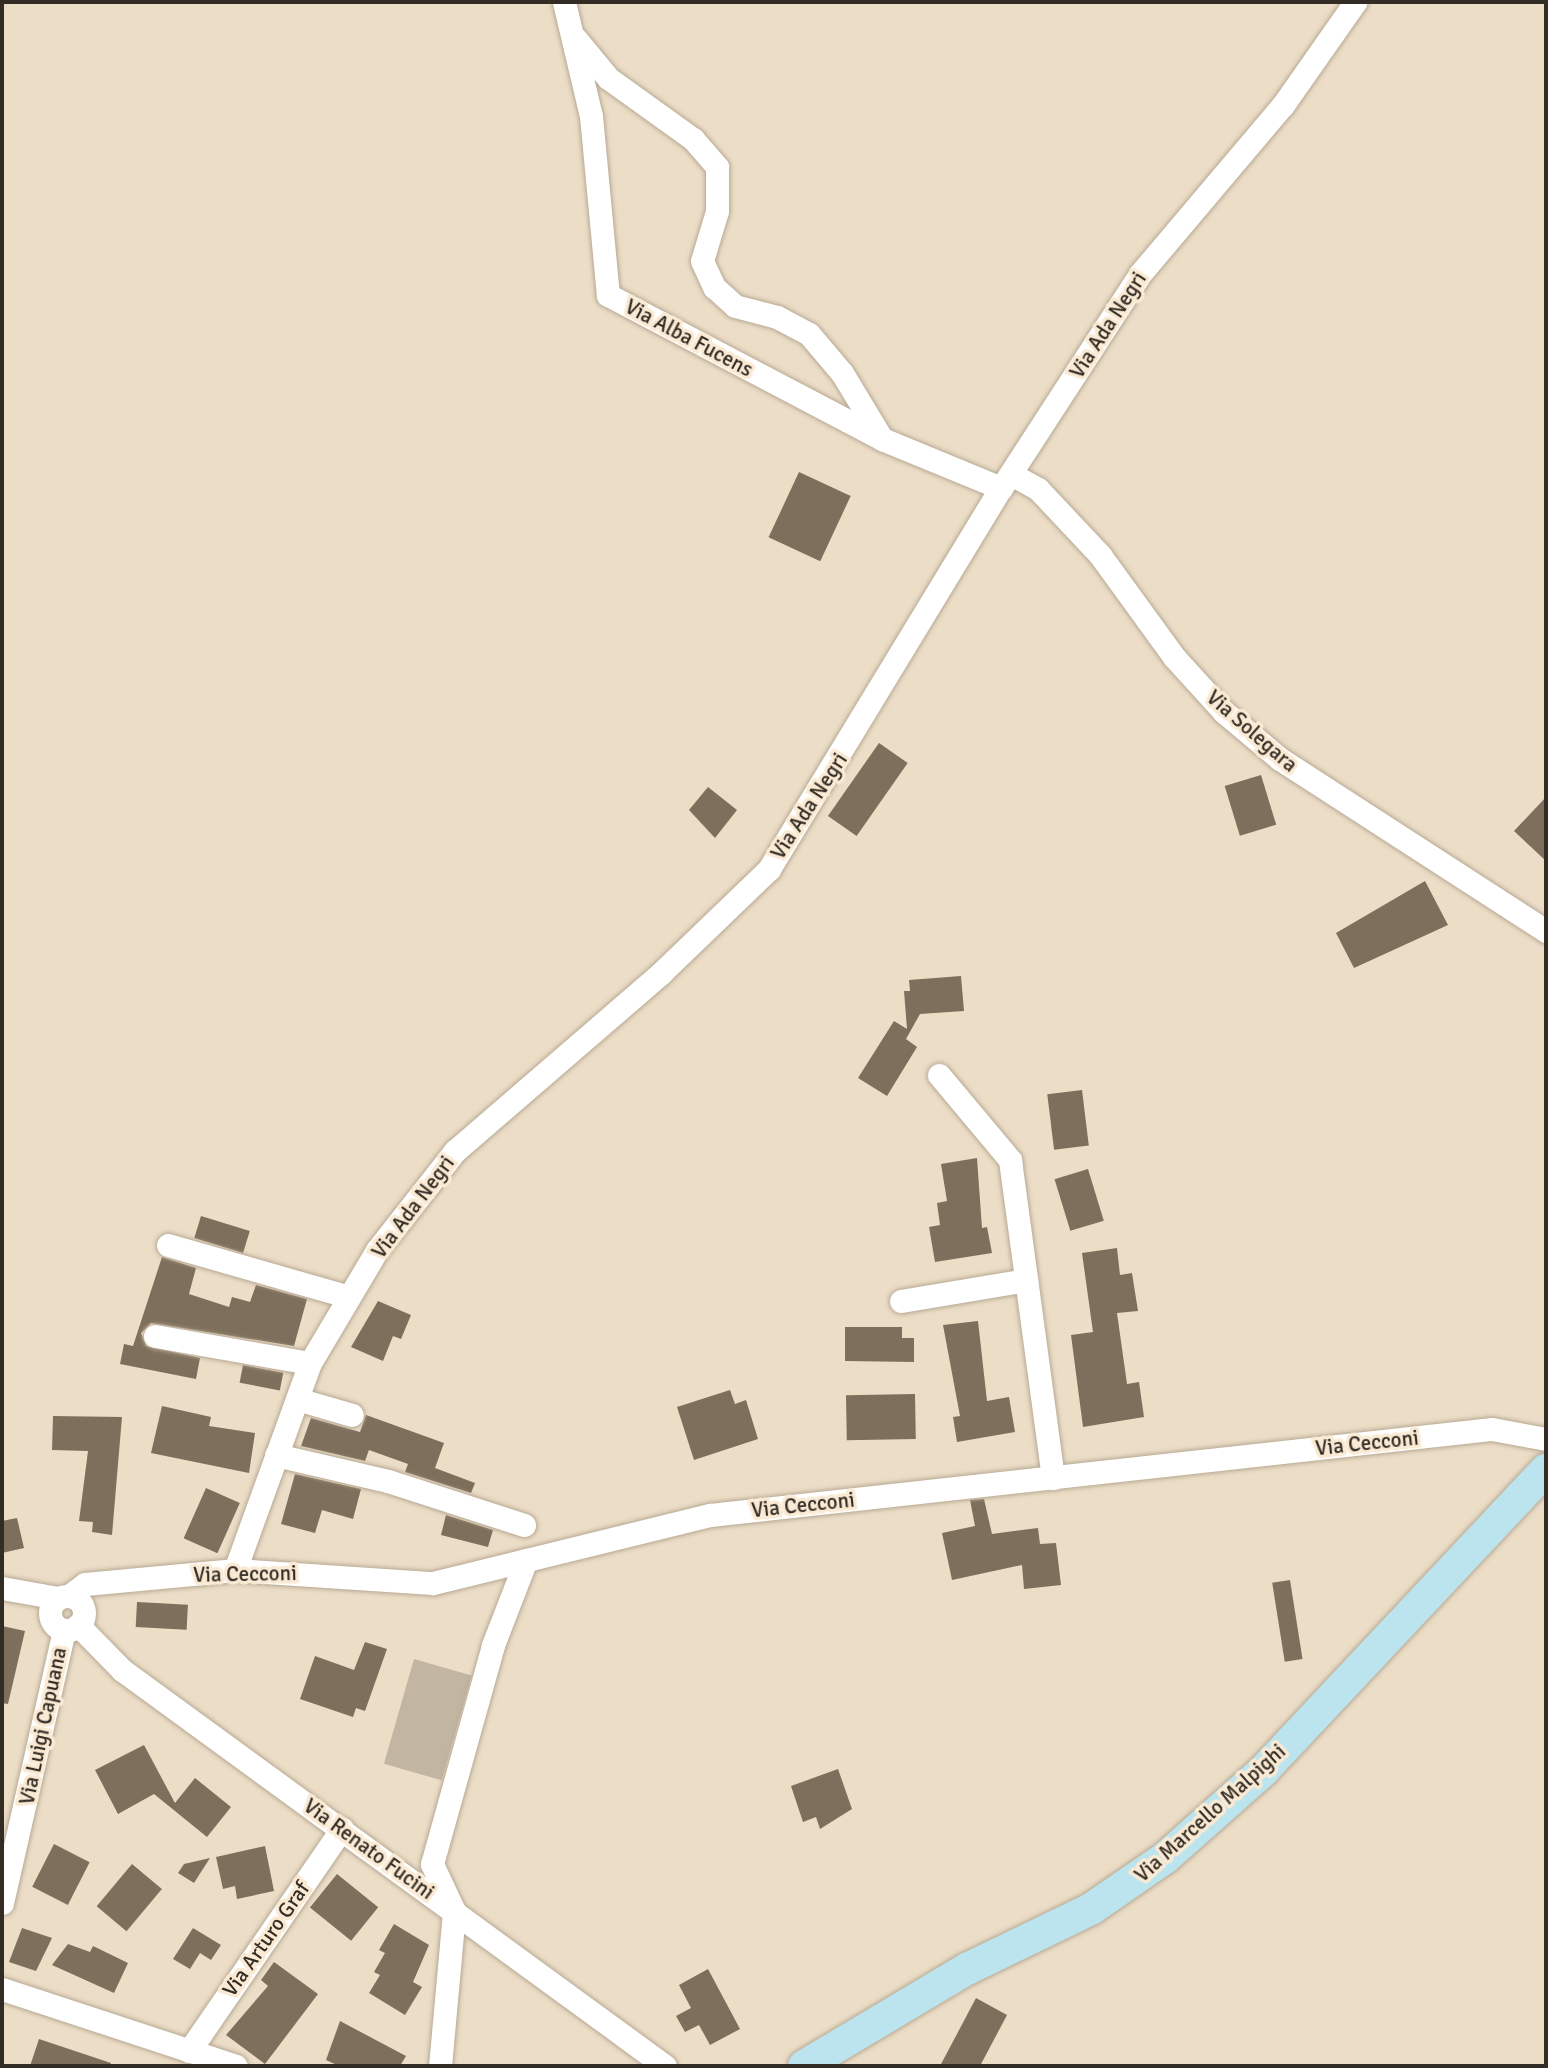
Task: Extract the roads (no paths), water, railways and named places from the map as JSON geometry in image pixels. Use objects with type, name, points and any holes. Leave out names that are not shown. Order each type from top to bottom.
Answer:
[{"type":"main road","name":"Via Marcello Malpighi","points":[[804,2066],[967,1969],[1091,1909],[1165,1857],[1264,1770],[1546,1470]]},
{"type":"street","name":"Via Alba Fucens","points":[[564,2],[591,116],[608,295],[882,439],[1006,481]]},
{"type":"street","name":"Via Ada Negri","points":[[235,1570],[310,1363],[377,1251],[455,1151],[661,973],[769,869],[1006,481],[1140,274],[1283,105],[1355,2]]},
{"type":"street","points":[[571,33],[608,78],[693,139],[717,167],[717,211],[702,261],[715,287],[735,306],[776,317],[809,334],[842,373],[882,439]]},
{"type":"street","name":"Via Solegara","points":[[1006,481],[1038,489],[1100,555],[1174,657],[1242,728],[1291,767],[1546,931]]},
{"type":"street","points":[[939,1075],[1010,1160],[1053,1478]]},
{"type":"street","points":[[168,1245],[349,1297]]},
{"type":"street","points":[[901,1301],[1026,1280]]},
{"type":"street","points":[[155,1336],[310,1363]]},
{"type":"street","points":[[297,1399],[352,1415]]},
{"type":"street","name":"Via Cecconi","points":[[63,1597],[85,1584],[235,1570],[433,1583],[710,1515],[1492,1429],[1546,1439]]},
{"type":"street","points":[[276,1455],[388,1481],[524,1525]]},
{"type":"street","points":[[440,2066],[454,1911],[432,1864],[494,1645],[526,1560]]},
{"type":"street","points":[[2,1588],[63,1597],[84,1610],[71,1628]]},
{"type":"street","name":"Via Renato Fucini","points":[[71,1628],[122,1670],[665,2066]]},
{"type":"street","name":"Via Luigi Capuana","points":[[2,1903],[12,1821],[71,1628]]},
{"type":"street","name":"Via Arturo Graf","points":[[189,2051],[342,1828]]},
{"type":"street","points":[[2,1989],[236,2066]]}]
